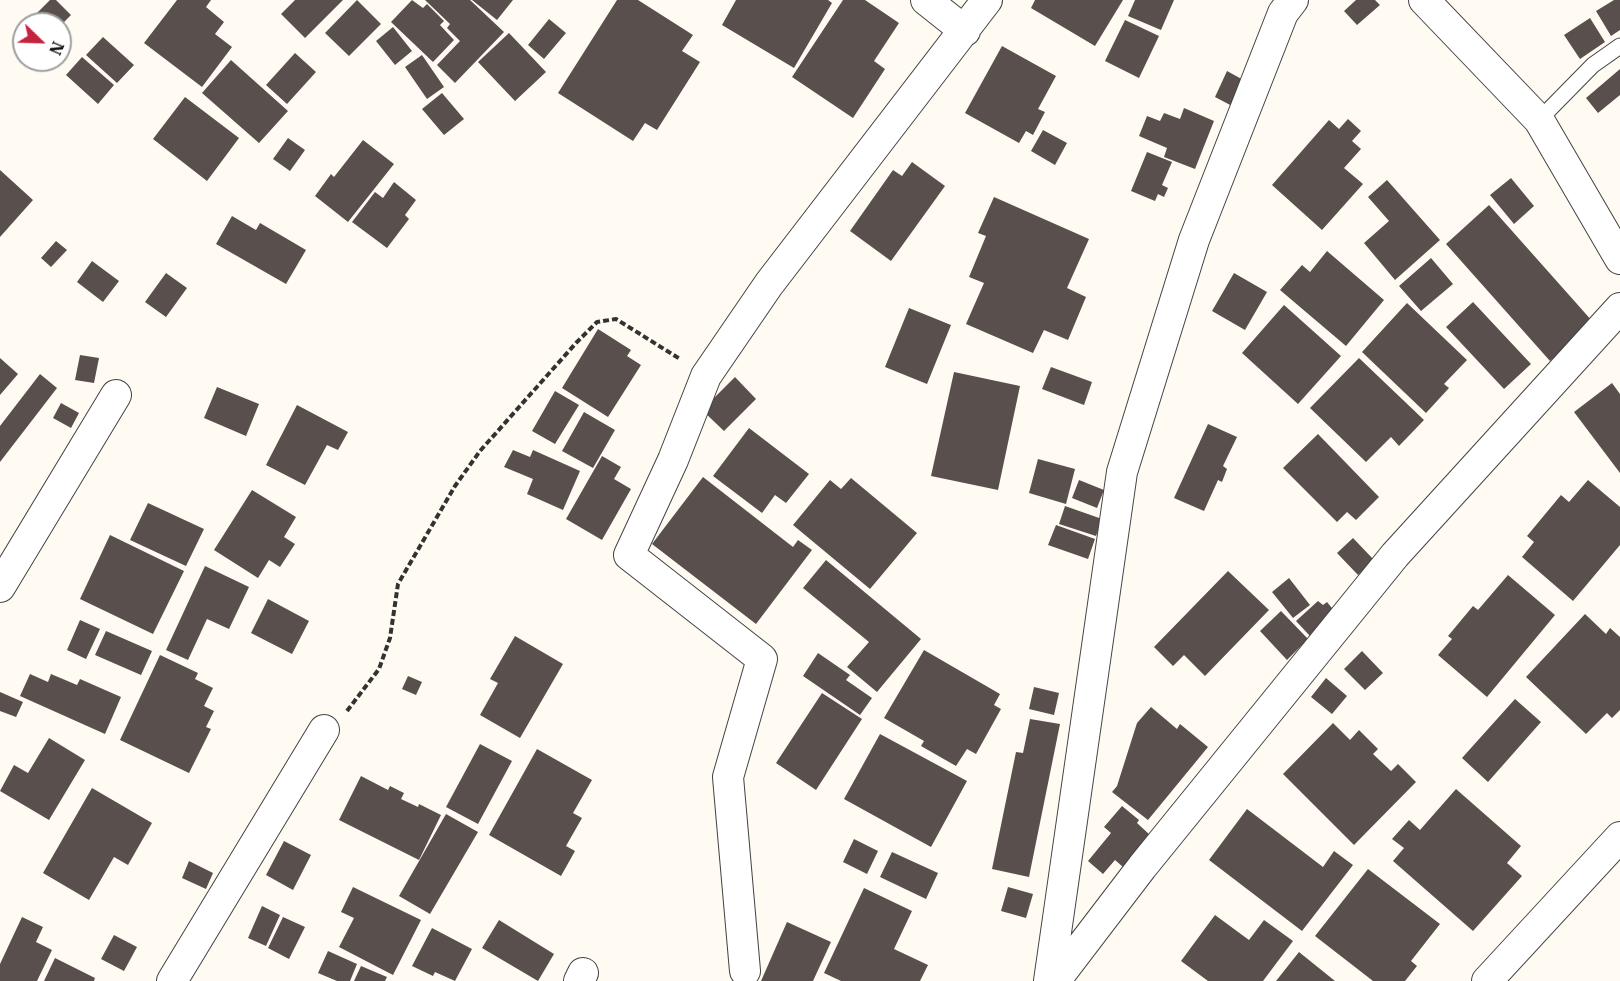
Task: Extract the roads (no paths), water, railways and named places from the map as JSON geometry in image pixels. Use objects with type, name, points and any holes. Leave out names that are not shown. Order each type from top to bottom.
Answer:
[{"type":"street","points":[[926,0],[965,31]]},
{"type":"street","points":[[745,970],[728,777],[762,659],[629,555],[673,460],[706,376],[769,284],[987,0]]},
{"type":"street","points":[[1049,981],[1122,472],[1194,240],[1283,13],[1293,0]]},
{"type":"street","points":[[1424,0],[1539,120],[1620,259]]},
{"type":"street","points":[[1055,981],[1142,867],[1395,555],[1620,308]]},
{"type":"street","points":[[0,587],[116,395]]},
{"type":"street","points":[[172,981],[324,730]]},
{"type":"street","points":[[1487,981],[1620,837]]},
{"type":"lane","points":[[1539,120],[1593,65],[1620,46]]}]
